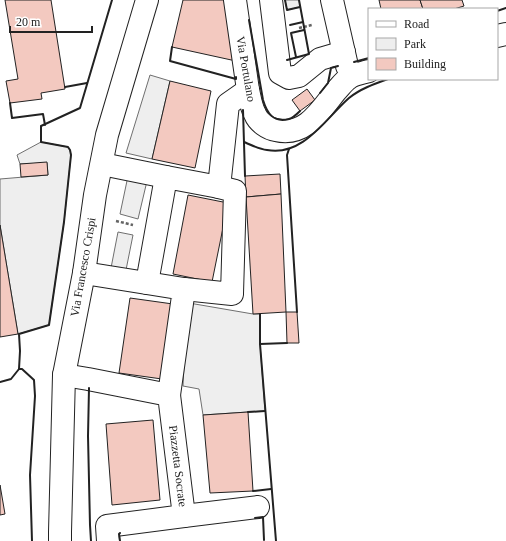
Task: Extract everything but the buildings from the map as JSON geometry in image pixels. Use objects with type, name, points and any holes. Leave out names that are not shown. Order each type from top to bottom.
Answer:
[{"type":"main road","name":"Via Francesco Crispi","points":[[60,541],[64,375],[84,273],[92,216],[107,134],[146,0]]},
{"type":"main road","name":"Via Portulano","points":[[235,0],[248,90],[255,114],[262,123],[271,129],[282,132],[293,131],[303,127],[312,120],[342,84],[359,74]]},
{"type":"main road","points":[[271,0],[280,73],[289,78],[299,76],[320,59],[344,52]]},
{"type":"main road","points":[[334,9],[344,52],[359,74]]},
{"type":"main road","points":[[219,187],[228,104],[248,90]]},
{"type":"main road","points":[[84,273],[184,289],[232,294],[235,191],[102,164]]},
{"type":"main road","points":[[147,283],[166,177]]},
{"type":"main road","name":"Piazzetta Socrate","points":[[108,541],[107,526],[184,516],[169,394],[184,289]]},
{"type":"main road","points":[[64,375],[169,394]]},
{"type":"main road","points":[[184,516],[258,507]]},
{"type":"path","points":[[275,32],[304,27],[334,9]]},
{"type":"path","points":[[92,216],[157,230]]},
{"type":"green space","points":[[285,0],[299,0],[300,7],[287,10]]},
{"type":"green space","points":[[150,75],[170,81],[152,159],[126,153]]},
{"type":"green space","points":[[41,142],[68,147],[70,150],[71,155],[64,222],[49,325],[18,334],[0,225],[0,179],[48,175],[47,163],[20,164],[17,155]]},
{"type":"green space","points":[[128,176],[147,181],[138,219],[120,214]]},
{"type":"green space","points":[[118,232],[133,235],[126,270],[111,268]]},
{"type":"green space","points":[[189,303],[260,314],[260,344],[265,411],[203,415],[199,389],[183,386]]},
{"type":"wall","points":[[0,382],[11,379],[19,369],[19,334],[49,325],[64,222],[71,155],[68,147],[41,142],[41,126],[80,108],[112,0]]},
{"type":"wall","points":[[285,0],[287,10],[300,7]]},
{"type":"wall","points":[[287,60],[309,54],[299,0]]},
{"type":"wall","points":[[498,11],[506,8]]},
{"type":"wall","points":[[249,20],[263,100],[266,109],[272,116],[279,120],[292,118],[300,111]]},
{"type":"wall","points":[[290,25],[303,22]]},
{"type":"wall","points":[[296,57],[291,33],[304,30]]},
{"type":"wall","points":[[172,47],[170,61],[236,79],[236,77]]},
{"type":"wall","points":[[354,62],[368,58]]},
{"type":"wall","points":[[320,93],[328,83],[331,68],[338,66]]},
{"type":"wall","points":[[244,142],[267,150],[280,151],[292,148],[313,134],[353,95],[367,87],[385,80]]},
{"type":"wall","points":[[65,87],[87,83]]},
{"type":"wall","points":[[10,103],[12,118],[43,114],[45,125]]},
{"type":"wall","points":[[243,110],[245,176]]},
{"type":"wall","points":[[289,149],[287,155],[297,312]]},
{"type":"wall","points":[[260,314],[260,344],[276,541]]},
{"type":"wall","points":[[260,344],[287,343]]},
{"type":"wall","points":[[19,369],[22,369],[34,380],[35,396],[30,475],[32,541]]},
{"type":"wall","points":[[89,388],[88,436],[91,541]]},
{"type":"wall","points":[[248,412],[265,411]]},
{"type":"wall","points":[[253,491],[271,489]]},
{"type":"wall","points":[[255,518],[263,517],[264,540]]},
{"type":"wall","points":[[120,533],[120,541]]}]
